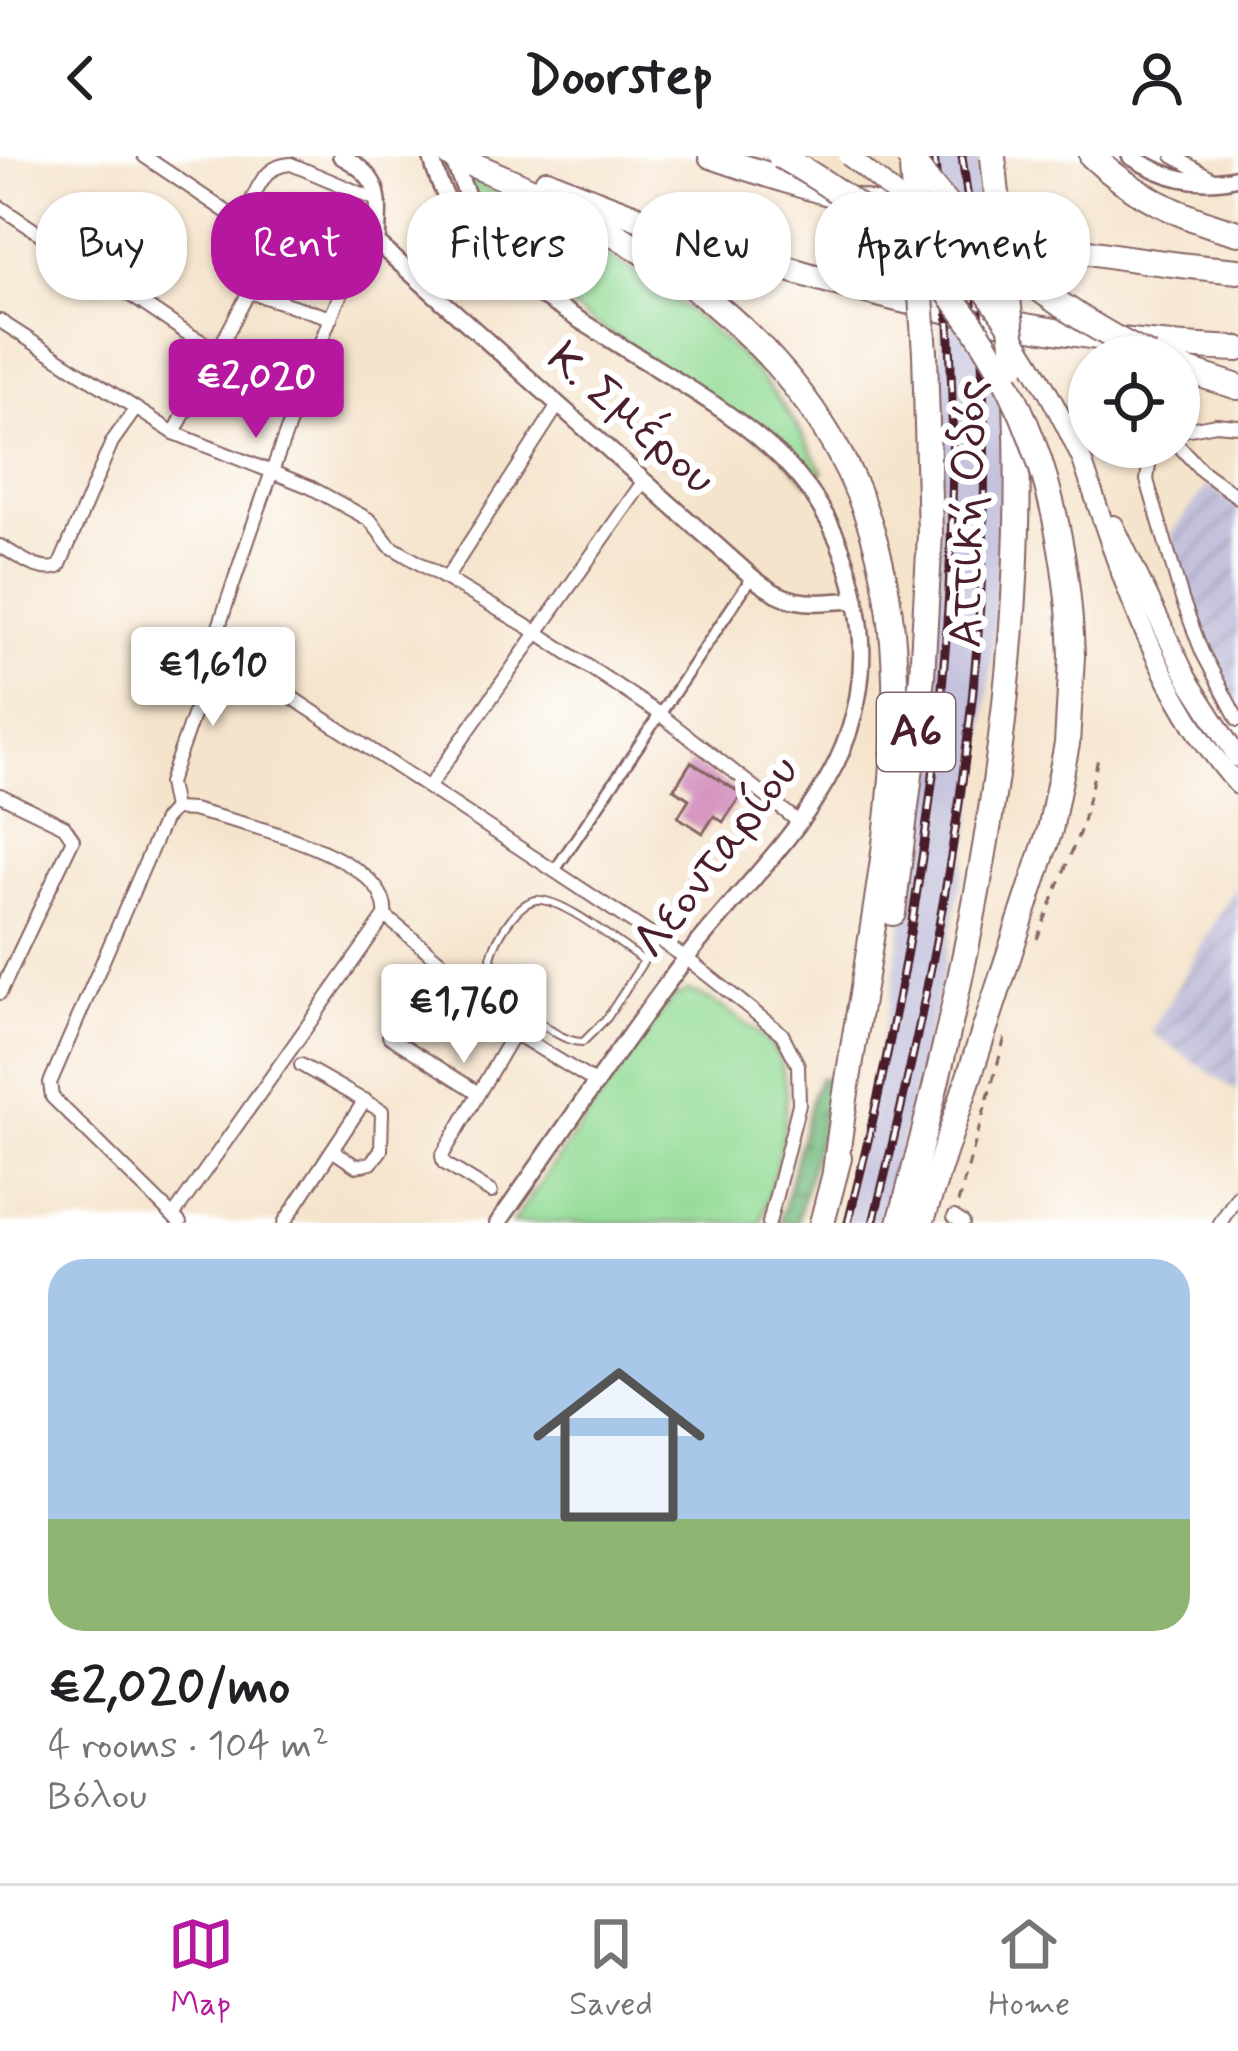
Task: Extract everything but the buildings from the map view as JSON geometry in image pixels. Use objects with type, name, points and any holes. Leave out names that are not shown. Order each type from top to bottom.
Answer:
[{"type":"highway","points":[[451,156],[624,238],[679,274],[743,330],[797,388],[859,494],[888,601],[895,718],[880,882],[835,1172]]},
{"type":"highway","points":[[484,156],[667,231],[898,299],[1067,333],[1238,349]]},
{"type":"highway","points":[[712,156],[774,178],[983,229],[1132,258],[1238,271]]},
{"type":"highway","points":[[780,156],[869,212],[912,249],[953,298],[1000,371],[1031,436],[1055,515],[1066,574],[1072,656],[1067,744],[1050,830],[921,1223]]},
{"type":"highway","points":[[1092,156],[1150,197],[1238,233]]},
{"type":"highway","name":"Αττική Οδός","points":[[900,1223],[969,932],[1000,750],[1018,529],[1015,363],[993,157]]},
{"type":"highway","points":[[910,160],[989,251],[1062,308],[1113,336]]},
{"type":"highway","name":"Αττική Οδός","points":[[821,1223],[880,988],[912,778],[929,534],[925,353],[910,160]]},
{"type":"highway","points":[[1200,375],[1238,387]]},
{"type":"main road","points":[[848,156],[891,192],[970,276],[1041,376],[1068,431]]},
{"type":"main road","points":[[1085,468],[1125,587],[1171,686],[1238,785]]},
{"type":"main road","points":[[1086,468],[1187,678],[1238,758]]},
{"type":"street","points":[[144,156],[211,202]]},
{"type":"street","points":[[341,156],[372,179],[376,192]]},
{"type":"street","name":"Λεονταρίου","points":[[431,156],[445,192]]},
{"type":"street","name":"Λεονταρίου","points":[[451,156],[466,192]]},
{"type":"street","points":[[1130,156],[1181,180],[1238,178]]},
{"type":"street","points":[[1173,156],[1218,182]]},
{"type":"street","points":[[256,192],[262,179],[280,164],[291,164],[358,192]]},
{"type":"street","points":[[0,207],[217,350]]},
{"type":"street","name":"Κ. Σμέρου","points":[[383,249],[752,577],[786,600],[856,600]]},
{"type":"street","points":[[174,433],[245,300]]},
{"type":"street","points":[[274,300],[331,318]]},
{"type":"street","points":[[174,809],[169,783],[220,651],[217,636],[270,472],[340,300]]},
{"type":"street","name":"Λεονταρίου","points":[[498,1223],[686,958],[799,822],[829,778],[852,725],[862,658],[856,600],[842,544],[826,513],[788,464],[723,412],[553,300]]},
{"type":"street","points":[[0,321],[174,433],[310,487],[370,520],[385,542],[535,631],[658,713],[799,822]]},
{"type":"street","points":[[446,579],[557,406]]},
{"type":"street","points":[[0,546],[31,565],[50,570],[59,567],[112,442],[134,410]]},
{"type":"street","points":[[1200,426],[1238,426]]},
{"type":"street","points":[[1147,468],[1189,616],[1238,720]]},
{"type":"street","points":[[1199,468],[1238,497]]},
{"type":"street","points":[[430,785],[643,482]]},
{"type":"street","points":[[555,870],[752,577]]},
{"type":"street","points":[[220,651],[430,785],[765,1017],[790,1046],[798,1065],[795,1127],[769,1223]]},
{"type":"street","points":[[0,795],[72,833],[72,846],[0,993]]},
{"type":"street","points":[[174,809],[193,810],[323,850],[379,888],[385,899],[385,916],[176,1220],[52,1097],[50,1083],[164,820],[174,809]]},
{"type":"street","points":[[385,916],[447,967]]},
{"type":"street","points":[[389,1036],[477,1092]]},
{"type":"street","points":[[490,1192],[442,1156],[512,1036],[598,1084]]},
{"type":"street","points":[[301,1065],[382,1111],[381,1150],[371,1163],[356,1166],[332,1150]]},
{"type":"street","points":[[284,1223],[365,1100]]},
{"type":"street","points":[[1220,1223],[1238,1195]]},
{"type":"lane","points":[[643,961],[588,923],[536,900],[523,906],[490,957],[494,975],[555,1036],[569,1042],[592,1036],[658,939]]},
{"type":"path","points":[[1033,947],[1082,826],[1099,754]]},
{"type":"path","points":[[959,1220],[1006,1035]]},
{"type":"shaded area","points":[[922,156],[978,156],[985,192],[944,192]]},
{"type":"shaded area","points":[[941,302],[976,350],[1004,404],[999,574],[986,719],[940,991],[882,1223],[840,1223],[890,1001],[924,777],[939,597]]},
{"type":"shaded area","points":[[1208,485],[1238,507],[1238,711],[1201,637],[1171,534]]},
{"type":"shaded area","points":[[1238,883],[1238,1092],[1151,1032]]},
{"type":"green space","points":[[462,176],[493,192],[471,192]]},
{"type":"green space","points":[[608,255],[632,271],[632,300],[674,300],[767,385],[823,471],[807,483],[781,453],[561,300],[608,300]]},
{"type":"green space","points":[[688,991],[757,1032],[782,1066],[783,1134],[761,1223],[512,1223],[672,998]]},
{"type":"green space","points":[[820,1078],[833,1080],[797,1223],[780,1223],[812,1097]]},
{"type":"railway","points":[[848,1223],[905,960],[942,693],[952,425],[947,291],[934,156]]},
{"type":"railway","points":[[873,1223],[933,956],[973,694],[985,429],[978,294],[962,156]]}]
